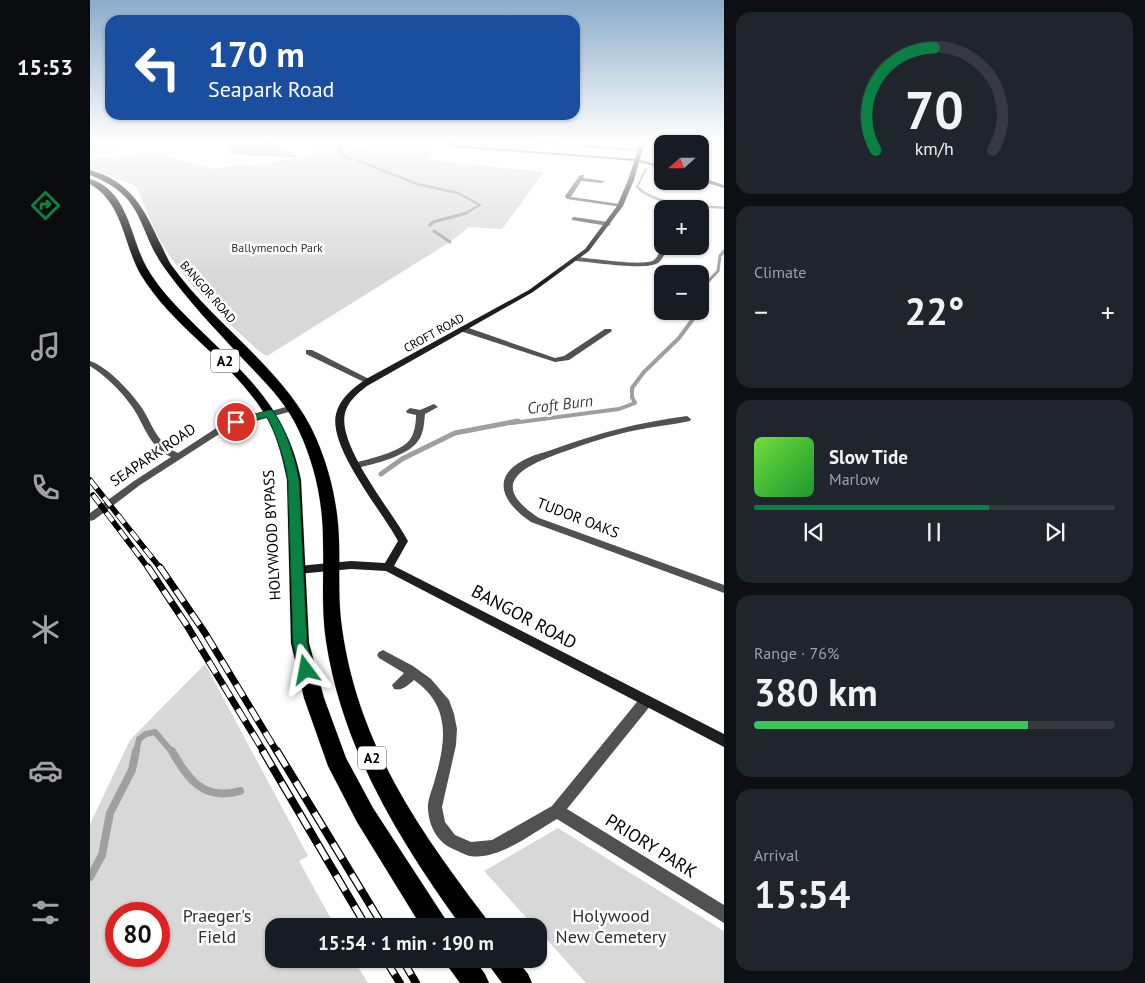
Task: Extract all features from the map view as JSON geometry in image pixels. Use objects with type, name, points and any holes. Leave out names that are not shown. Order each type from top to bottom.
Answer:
[{"type":"highway","name":"HOLYWOOD BYPASS","points":[[100,187],[111,194],[121,210],[141,268],[155,288],[241,378],[270,413],[280,433],[290,460],[294,480],[300,643],[314,698],[336,760],[365,815],[430,918]]},
{"type":"highway","name":"BANGOR ROAD","points":[[120,187],[130,195],[144,217],[166,264],[182,285],[293,408]]},
{"type":"highway","name":"A2","points":[[293,408],[304,426],[314,450],[325,491],[329,513],[334,628],[343,681],[359,729],[390,798],[436,871],[470,918]]},
{"type":"highway","points":[[465,968],[476,983]]},
{"type":"highway","points":[[507,968],[519,983]]},
{"type":"street","points":[[575,187],[568,196],[569,198],[620,206]]},
{"type":"street","name":"CROFT ROAD","points":[[388,567],[402,541],[394,523],[343,442],[340,418],[349,398],[356,389],[369,381],[531,291],[587,250],[620,206],[627,187]]},
{"type":"street","points":[[566,222],[573,218],[608,224]]},
{"type":"street","points":[[576,258],[619,263],[651,264],[657,261],[661,255]]},
{"type":"street","points":[[463,329],[555,360],[566,358],[608,331]]},
{"type":"street","points":[[309,352],[369,381]]},
{"type":"street","points":[[91,358],[138,408],[161,449],[178,456]]},
{"type":"street","points":[[410,411],[421,413],[434,407]]},
{"type":"street","name":"SEAPARK ROAD","points":[[90,518],[178,456],[224,427],[293,408]]},
{"type":"street","points":[[357,466],[384,457],[412,443],[418,433],[421,413]]},
{"type":"street","name":"TUDOR OAKS","points":[[687,419],[619,430],[528,462],[521,466],[510,478],[509,492],[517,507],[535,520],[724,589]]},
{"type":"street","name":"BANGOR ROAD","points":[[298,570],[370,564],[388,567],[724,741]]},
{"type":"street","points":[[383,655],[430,686],[439,695],[449,717],[450,736],[435,807],[435,816],[443,833],[450,840],[470,849],[494,847],[557,810],[646,701]]},
{"type":"street","points":[[398,684],[412,674]]},
{"type":"street","name":"PRIORY PARK","points":[[557,810],[724,915]]},
{"type":"green space","name":"Ballymenoch Park","points":[[136,187],[533,187],[502,229],[469,227],[450,242],[267,356],[261,353],[225,320],[202,296],[171,258],[152,223]]},
{"type":"green space","name":"Praeger's Field","points":[[205,664],[308,856],[299,861],[331,918],[265,918],[265,968],[359,968],[368,983],[90,983],[90,824],[130,740]]},
{"type":"green space","name":"Holywood New Cemetery","points":[[558,828],[724,931],[724,983],[586,983],[547,940],[547,918],[527,918],[484,871]]},
{"type":"waterway","points":[[430,187],[458,193],[480,205],[465,214]]},
{"type":"waterway","name":"Croft Burn","points":[[637,187],[646,194],[667,202],[724,208]]},
{"type":"waterway","points":[[430,225],[433,222],[465,214]]},
{"type":"waterway","points":[[434,231],[450,242]]},
{"type":"waterway","name":"Croft Burn","points":[[709,280],[718,271],[720,256],[724,251]]},
{"type":"waterway","name":"Croft Burn","points":[[512,423],[619,409],[635,403],[632,397],[632,388],[644,372],[679,338],[692,320]]},
{"type":"waterway","name":"Croft Burn","points":[[381,474],[402,459],[455,433],[518,421]]},
{"type":"waterway","name":"Croft Burn","points":[[136,752],[139,739],[146,734],[155,732],[172,752]]},
{"type":"waterway","name":"Croft Burn","points":[[90,877],[102,855],[110,813],[132,770],[136,751]]},
{"type":"waterway","name":"Croft Burn","points":[[172,751],[184,771],[199,786],[216,793],[240,791]]},
{"type":"railway","points":[[90,480],[161,569]]},
{"type":"railway","points":[[93,495],[149,569]]},
{"type":"railway","points":[[148,567],[186,624],[264,752]]},
{"type":"railway","points":[[160,567],[205,633],[277,752]]},
{"type":"railway","points":[[263,751],[361,918]]},
{"type":"railway","points":[[277,751],[378,918]]},
{"type":"railway","points":[[391,968],[400,983]]},
{"type":"railway","points":[[407,968],[416,983]]},
{"type":"route","points":[[236,422],[270,413],[290,460],[294,480],[300,643],[306,670]]}]
